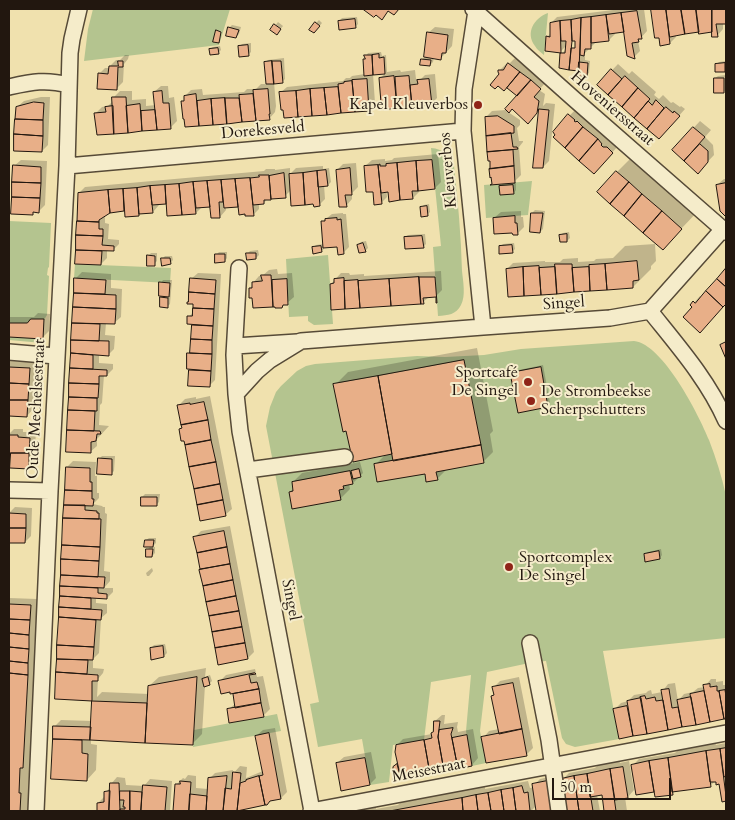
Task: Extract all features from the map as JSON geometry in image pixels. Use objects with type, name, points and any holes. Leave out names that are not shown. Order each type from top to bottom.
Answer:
[{"type":"street","name":"Oude Mechelsestraat","points":[[36,811],[56,356],[67,166],[69,84],[72,39],[79,9]]},
{"type":"street","name":"Kleuverbos","points":[[480,10],[464,89],[463,132],[483,327]]},
{"type":"street","name":"Hoveniersstraat","points":[[480,10],[537,67],[725,230]]},
{"type":"street","points":[[9,87],[41,81],[69,84]]},
{"type":"street","name":"Dorekesveld","points":[[67,166],[463,132]]},
{"type":"street","points":[[725,230],[650,311],[697,370],[726,421]]},
{"type":"street","name":"Singel","points":[[239,268],[234,367],[240,431],[312,811]]},
{"type":"street","name":"Singel","points":[[235,346],[610,318],[650,311]]},
{"type":"street","name":"Singel","points":[[236,394],[257,371],[301,341]]},
{"type":"street","points":[[9,352],[56,356]]},
{"type":"street","points":[[248,470],[345,457]]},
{"type":"street","points":[[9,490],[50,492]]},
{"type":"street","points":[[530,643],[553,766],[559,811]]},
{"type":"street","name":"Meisestraat","points":[[312,811],[553,766],[669,751],[726,733]]},
{"type":"green space","points":[[93,9],[230,9],[219,45],[84,61],[88,29]]},
{"type":"green space","points":[[548,13],[544,55],[532,41],[531,31],[535,22]]},
{"type":"green space","points":[[431,148],[446,153],[454,166],[464,288],[463,301],[457,311],[448,315],[438,316],[433,247],[441,246]]},
{"type":"green space","points":[[532,181],[528,215],[486,218],[484,185]]},
{"type":"green space","points":[[9,221],[51,223],[47,275],[49,276],[47,315],[44,320],[43,343],[9,340]]},
{"type":"green space","points":[[328,255],[333,324],[314,325],[308,321],[308,316],[289,317],[286,259]]},
{"type":"green space","points":[[75,264],[171,268],[170,283],[74,278]]},
{"type":"green space","name":"Sportcomplex De Singel","points":[[634,341],[645,345],[657,354],[679,382],[704,429],[719,468],[726,496],[726,638],[603,651],[619,739],[575,747],[566,744],[562,738],[546,661],[487,672],[480,731],[486,763],[472,766],[466,731],[471,675],[431,682],[424,740],[393,745],[389,782],[370,785],[362,739],[318,747],[310,704],[319,702],[266,426],[270,407],[276,392],[297,371],[315,364],[417,356],[484,355],[521,349]]},
{"type":"green space","points":[[277,714],[281,731],[193,747],[194,730]]},
{"type":"building","points":[[363,9],[399,9],[394,15],[388,11],[382,20]]},
{"type":"building","points":[[651,9],[666,9],[670,44],[660,46],[659,38],[655,38]]},
{"type":"building","points":[[666,9],[681,9],[685,34],[670,37]]},
{"type":"building","points":[[681,9],[696,9],[699,32],[685,34]]},
{"type":"building","points":[[696,9],[712,9],[712,32],[699,34]]},
{"type":"building","points":[[712,9],[726,9],[726,24],[716,24],[718,37],[712,37]]},
{"type":"building","points":[[637,11],[642,39],[638,39],[639,42],[632,43],[635,59],[627,56],[621,13]]},
{"type":"building","points":[[621,13],[624,32],[609,34],[606,15]]},
{"type":"building","points":[[606,15],[609,41],[591,43],[591,17]]},
{"type":"building","points":[[591,17],[591,49],[585,49],[584,56],[580,55],[581,18]]},
{"type":"building","points":[[581,18],[579,71],[569,70],[571,48],[575,48],[575,41],[572,41],[571,20]]},
{"type":"building","points":[[355,19],[356,28],[339,30],[338,21]]},
{"type":"building","points":[[571,20],[572,41],[569,70],[559,68],[560,53],[565,53],[566,41],[561,41],[560,21]]},
{"type":"building","points":[[560,21],[561,53],[545,51],[546,36],[550,37],[550,23]]},
{"type":"building","points":[[315,22],[320,26],[314,33],[309,30]]},
{"type":"building","points":[[274,24],[281,29],[277,35],[270,30]]},
{"type":"building","points":[[228,27],[239,30],[236,38],[226,36]]},
{"type":"building","points":[[216,30],[221,32],[219,43],[213,42]]},
{"type":"building","points":[[427,32],[448,35],[446,53],[442,53],[441,60],[424,57]]},
{"type":"building","points":[[248,45],[249,56],[239,57],[238,46]]},
{"type":"building","points":[[218,48],[219,54],[210,55],[209,49]]},
{"type":"building","points":[[379,54],[379,58],[384,57],[385,74],[373,75],[372,55]]},
{"type":"building","points":[[364,55],[372,55],[373,75],[364,76]]},
{"type":"building","points":[[421,59],[431,60],[430,66],[420,65]]},
{"type":"building","points":[[118,61],[123,61],[123,67],[118,67],[117,90],[97,89],[98,73],[108,74],[109,66],[118,66]]},
{"type":"building","points":[[272,61],[274,84],[266,84],[264,62]]},
{"type":"building","points":[[272,61],[281,61],[283,83],[274,84]]},
{"type":"building","points":[[579,62],[588,63],[587,77],[578,76]]},
{"type":"building","points":[[508,63],[520,72],[504,91],[498,86],[495,89],[490,85],[499,74],[498,70],[503,70]]},
{"type":"building","points":[[725,63],[725,72],[715,72],[715,64]]},
{"type":"building","points":[[611,69],[622,79],[608,95],[597,85]]},
{"type":"building","points":[[520,72],[531,80],[517,96],[507,88]]},
{"type":"building","points":[[394,76],[397,108],[383,110],[379,78]]},
{"type":"building","points":[[409,76],[412,107],[397,108],[395,77]]},
{"type":"building","points":[[625,76],[638,88],[622,107],[608,95]]},
{"type":"building","points":[[714,78],[724,78],[724,93],[714,93]]},
{"type":"building","points":[[367,79],[369,111],[355,112],[352,80]]},
{"type":"building","points":[[429,79],[432,105],[412,107],[410,85],[418,84],[417,80]]},
{"type":"building","points":[[531,80],[541,89],[534,97],[539,101],[537,113],[528,124],[512,109],[509,113],[505,109]]},
{"type":"building","points":[[352,81],[355,112],[341,113],[338,84]]},
{"type":"building","points":[[338,87],[341,113],[327,115],[324,88]]},
{"type":"building","points":[[324,88],[327,115],[312,116],[310,89]]},
{"type":"building","points":[[638,88],[650,99],[634,118],[622,107]]},
{"type":"building","points":[[268,89],[270,120],[256,121],[253,90]]},
{"type":"building","points":[[310,89],[312,116],[298,117],[296,91]]},
{"type":"building","points":[[162,91],[163,103],[169,103],[171,129],[157,130],[153,92]]},
{"type":"building","points":[[296,91],[298,117],[284,118],[279,92]]},
{"type":"building","points":[[196,94],[199,126],[185,127],[181,101],[184,101],[184,96]]},
{"type":"building","points":[[253,94],[256,121],[242,122],[239,95]]},
{"type":"building","points":[[112,97],[126,97],[128,133],[114,134]]},
{"type":"building","points":[[225,98],[239,98],[242,122],[227,124]]},
{"type":"building","points":[[225,98],[227,124],[213,125],[211,99]]},
{"type":"building","points":[[211,99],[213,125],[199,126],[197,101]]},
{"type":"building","points":[[656,100],[664,108],[647,129],[634,118],[648,101],[652,105]]},
{"type":"building","points":[[34,102],[44,103],[43,120],[15,119],[16,107]]},
{"type":"building","points":[[140,104],[142,131],[128,133],[126,106]]},
{"type":"building","points":[[113,106],[114,134],[97,135],[94,113],[106,112],[105,107]]},
{"type":"building","points":[[666,107],[680,116],[659,139],[647,129]]},
{"type":"building","points":[[539,109],[549,110],[543,168],[533,168]]},
{"type":"building","points":[[155,110],[157,130],[142,131],[141,111]]},
{"type":"building","points":[[568,114],[583,127],[565,148],[553,137],[555,135],[553,132]]},
{"type":"building","points":[[498,116],[514,126],[514,133],[486,136],[485,117]]},
{"type":"building","points":[[15,119],[43,120],[43,136],[14,134]]},
{"type":"building","points":[[583,127],[598,139],[579,161],[565,148]]},
{"type":"building","points":[[693,127],[705,137],[684,161],[672,150]]},
{"type":"building","points":[[511,133],[513,147],[518,149],[487,152],[486,136]]},
{"type":"building","points":[[14,134],[43,136],[42,152],[14,151]]},
{"type":"building","points":[[598,139],[603,147],[607,147],[613,153],[594,174],[579,161]]},
{"type":"building","points":[[700,144],[708,151],[708,162],[698,174],[684,161]]},
{"type":"building","points":[[513,150],[514,166],[489,169],[490,161],[488,161],[487,152]]},
{"type":"building","points":[[432,160],[435,189],[418,191],[416,161]]},
{"type":"building","points":[[416,161],[418,191],[412,191],[413,199],[400,200],[397,163]]},
{"type":"building","points":[[397,163],[400,200],[389,202],[388,192],[381,193],[378,165],[386,166],[386,164]]},
{"type":"building","points":[[13,165],[41,167],[41,183],[12,182]]},
{"type":"building","points":[[378,165],[382,204],[374,205],[373,192],[366,192],[364,166]]},
{"type":"building","points":[[514,166],[515,183],[490,185],[492,184],[489,169]]},
{"type":"building","points":[[350,168],[352,195],[345,195],[347,207],[339,207],[336,170]]},
{"type":"building","points":[[326,170],[328,186],[318,187],[317,171]]},
{"type":"building","points":[[317,171],[320,206],[314,207],[313,204],[305,205],[303,173]]},
{"type":"building","points":[[616,171],[629,182],[610,204],[597,192]]},
{"type":"building","points":[[284,173],[286,198],[271,199],[269,176]]},
{"type":"building","points":[[303,173],[305,205],[291,206],[289,174]]},
{"type":"building","points":[[259,175],[269,175],[271,200],[264,200],[264,204],[253,205],[250,178],[259,177]]},
{"type":"building","points":[[250,178],[254,216],[239,215],[235,179]]},
{"type":"building","points":[[235,179],[238,207],[224,208],[221,180]]},
{"type":"building","points":[[221,180],[223,202],[219,202],[220,218],[211,218],[207,181]]},
{"type":"building","points":[[207,181],[210,207],[196,208],[193,182]]},
{"type":"building","points":[[12,182],[41,183],[40,198],[12,197]]},
{"type":"building","points":[[193,182],[196,214],[182,215],[179,184]]},
{"type":"building","points":[[629,182],[642,194],[624,216],[610,204]]},
{"type":"building","points":[[726,183],[726,217],[720,211],[716,185]]},
{"type":"building","points":[[179,184],[182,215],[167,216],[165,185]]},
{"type":"building","points":[[165,185],[166,204],[152,205],[150,186]]},
{"type":"building","points":[[513,185],[514,194],[500,195],[499,186]]},
{"type":"building","points":[[150,186],[153,213],[139,214],[137,188]]},
{"type":"building","points":[[137,188],[139,216],[125,217],[123,189]]},
{"type":"building","points":[[123,189],[124,211],[110,213],[108,190]]},
{"type":"building","points":[[108,190],[110,213],[99,220],[99,222],[77,221],[78,193]]},
{"type":"building","points":[[642,194],[662,211],[643,233],[624,216]]},
{"type":"building","points":[[12,197],[40,198],[39,213],[33,212],[33,215],[11,214]]},
{"type":"building","points":[[427,206],[428,216],[421,217],[420,207]]},
{"type":"building","points":[[662,211],[682,229],[663,250],[643,233]]},
{"type":"building","points":[[531,213],[543,213],[540,233],[530,232]]},
{"type":"building","points":[[515,216],[518,235],[513,235],[512,233],[494,234],[493,218]]},
{"type":"building","points":[[337,218],[337,220],[341,219],[344,254],[338,255],[337,247],[323,248],[321,221]]},
{"type":"building","points":[[77,221],[99,222],[99,229],[103,229],[103,236],[76,235]]},
{"type":"building","points":[[567,234],[567,242],[560,242],[559,235]]},
{"type":"building","points":[[76,235],[103,236],[102,245],[114,246],[114,251],[76,250]]},
{"type":"building","points":[[422,236],[424,248],[405,249],[404,237]]},
{"type":"building","points":[[363,243],[366,252],[359,253],[357,245]]},
{"type":"building","points":[[512,245],[513,253],[499,254],[499,246]]},
{"type":"building","points":[[321,246],[322,252],[313,254],[312,247]]},
{"type":"building","points":[[76,250],[102,251],[101,265],[75,264]]},
{"type":"building","points":[[246,253],[256,253],[256,259],[247,260]]},
{"type":"building","points":[[215,254],[225,254],[225,262],[215,263]]},
{"type":"building","points":[[147,255],[155,256],[155,266],[147,266]]},
{"type":"building","points":[[161,258],[170,258],[171,264],[162,266]]},
{"type":"building","points":[[637,261],[639,280],[633,281],[633,288],[607,290],[605,264]]},
{"type":"building","points":[[555,264],[572,264],[574,292],[557,294]]},
{"type":"building","points":[[605,264],[607,290],[590,291],[589,265]]},
{"type":"building","points":[[539,266],[541,295],[524,296],[523,267]]},
{"type":"building","points":[[523,267],[524,296],[508,297],[506,269]]},
{"type":"building","points":[[555,267],[557,294],[541,295],[539,268]]},
{"type":"building","points":[[589,267],[590,291],[574,292],[572,268]]},
{"type":"building","points":[[726,268],[726,287],[717,279]]},
{"type":"building","points":[[261,275],[271,275],[273,307],[253,308],[252,298],[249,298],[249,288],[252,288],[252,282],[262,281]]},
{"type":"building","points":[[419,277],[435,277],[437,303],[436,297],[423,298],[424,304],[421,304]]},
{"type":"building","points":[[419,277],[421,304],[391,306],[389,279]]},
{"type":"building","points":[[74,278],[106,280],[105,294],[74,293]]},
{"type":"building","points":[[190,278],[216,280],[215,294],[189,292]]},
{"type":"building","points":[[344,278],[345,309],[331,310],[330,284],[334,283],[334,279]]},
{"type":"building","points":[[287,279],[288,305],[283,305],[282,308],[275,308],[273,307],[272,280]]},
{"type":"building","points":[[389,279],[391,306],[360,308],[358,281]]},
{"type":"building","points":[[717,279],[726,287],[726,304],[723,307],[706,291]]},
{"type":"building","points":[[358,280],[360,308],[345,309],[344,281]]},
{"type":"building","points":[[159,282],[170,283],[169,297],[159,296]]},
{"type":"building","points":[[706,291],[723,307],[700,333],[683,317],[692,307],[690,305],[693,301],[695,303]]},
{"type":"building","points":[[189,292],[215,294],[214,309],[193,308],[193,304],[187,304]]},
{"type":"building","points":[[74,293],[116,295],[116,309],[73,307]]},
{"type":"building","points":[[160,297],[168,298],[168,308],[160,307]]},
{"type":"building","points":[[73,307],[116,309],[115,324],[72,323]]},
{"type":"building","points":[[193,308],[214,309],[213,326],[187,324],[187,316],[192,316]]},
{"type":"building","points":[[31,319],[44,319],[43,339],[9,337],[9,323],[27,323]]},
{"type":"building","points":[[72,323],[100,324],[99,341],[71,340]]},
{"type":"building","points":[[192,325],[213,326],[212,340],[191,339]]},
{"type":"building","points":[[191,339],[212,340],[212,354],[190,353]]},
{"type":"building","points":[[71,340],[109,341],[109,356],[71,353]]},
{"type":"building","points":[[726,342],[726,359],[720,345]]},
{"type":"building","points":[[71,353],[93,355],[93,369],[70,368]]},
{"type":"building","points":[[187,353],[212,354],[211,371],[187,369]]},
{"type":"building","points":[[464,360],[481,445],[393,461],[378,376]]},
{"type":"building","points":[[9,367],[30,368],[29,384],[9,383]]},
{"type":"building","name":"Sportcafé De Singel","points":[[541,367],[548,407],[518,413],[510,373]]},
{"type":"building","points":[[70,368],[107,370],[107,376],[99,376],[99,384],[69,383]]},
{"type":"building","points":[[189,370],[211,371],[210,387],[188,386]]},
{"type":"building","points":[[378,376],[392,454],[353,462],[346,431],[343,432],[333,384]]},
{"type":"building","points":[[9,383],[29,384],[28,400],[9,400]]},
{"type":"building","points":[[69,383],[99,384],[98,398],[69,397]]},
{"type":"building","points":[[69,397],[97,398],[97,411],[68,410]]},
{"type":"building","points":[[9,400],[28,400],[27,417],[9,416]]},
{"type":"building","points":[[204,402],[208,420],[181,425],[177,405]]},
{"type":"building","points":[[68,410],[95,411],[94,431],[67,430]]},
{"type":"building","points":[[208,420],[211,440],[185,445],[184,441],[181,441],[179,429],[182,428],[181,425]]},
{"type":"building","points":[[67,430],[100,431],[101,434],[97,434],[96,441],[91,442],[91,453],[66,452]]},
{"type":"building","points":[[9,435],[30,438],[29,453],[9,453]]},
{"type":"building","points":[[211,440],[216,462],[189,467],[185,445]]},
{"type":"building","points":[[481,445],[484,463],[436,472],[438,480],[426,482],[425,474],[377,482],[374,464]]},
{"type":"building","points":[[11,453],[29,453],[29,469],[10,468]]},
{"type":"building","points":[[98,458],[112,459],[112,475],[97,474]]},
{"type":"building","points":[[216,462],[220,484],[194,489],[189,467]]},
{"type":"building","points":[[66,467],[90,468],[92,491],[65,490]]},
{"type":"building","points":[[359,469],[361,477],[353,479],[351,471]]},
{"type":"building","points":[[350,471],[353,484],[343,486],[344,489],[339,490],[341,500],[292,509],[289,492],[293,491],[292,482]]},
{"type":"building","points":[[220,484],[223,500],[197,505],[194,489]]},
{"type":"building","points":[[65,490],[92,491],[93,506],[64,505]]},
{"type":"building","points":[[141,497],[157,497],[157,506],[141,506]]},
{"type":"building","points":[[223,500],[226,516],[200,521],[197,505]]},
{"type":"building","points":[[64,505],[85,505],[85,510],[97,511],[99,513],[99,519],[63,518]]},
{"type":"building","points":[[9,513],[26,514],[26,528],[9,528]]},
{"type":"building","points":[[63,518],[101,519],[100,547],[62,545]]},
{"type":"building","points":[[9,528],[26,528],[25,543],[9,543]]},
{"type":"building","points":[[224,531],[227,547],[197,553],[193,537]]},
{"type":"building","points":[[145,540],[154,540],[153,547],[144,547]]},
{"type":"building","points":[[62,545],[100,547],[99,561],[61,559]]},
{"type":"building","points":[[227,547],[230,564],[200,569],[197,553]]},
{"type":"building","points":[[146,549],[153,549],[152,557],[146,557]]},
{"type":"building","points":[[659,551],[660,559],[645,562],[644,554]]},
{"type":"building","points":[[61,559],[99,561],[98,577],[61,575]]},
{"type":"building","points":[[230,564],[233,580],[203,586],[199,570]]},
{"type":"building","points":[[61,575],[105,577],[104,588],[60,586]]},
{"type":"building","points":[[233,580],[236,596],[206,602],[203,586]]},
{"type":"building","points":[[60,586],[98,588],[98,593],[107,594],[107,599],[60,596]]},
{"type":"building","points":[[60,596],[91,598],[91,609],[59,607]]},
{"type":"building","points":[[236,596],[239,611],[209,616],[206,602]]},
{"type":"building","points":[[9,604],[31,605],[30,620],[9,619]]},
{"type":"building","points":[[59,607],[102,610],[101,620],[59,617]]},
{"type":"building","points":[[239,611],[242,627],[212,632],[209,616]]},
{"type":"building","points":[[59,617],[96,620],[94,647],[57,645]]},
{"type":"building","points":[[9,619],[30,620],[29,635],[9,633]]},
{"type":"building","points":[[242,627],[245,643],[215,648],[212,632]]},
{"type":"building","points":[[9,633],[29,635],[29,649],[9,647]]},
{"type":"building","points":[[245,643],[248,659],[218,665],[215,648]]},
{"type":"building","points":[[57,645],[94,647],[93,660],[57,659]]},
{"type":"building","points":[[163,646],[164,657],[151,660],[150,648]]},
{"type":"building","points":[[9,647],[29,649],[28,663],[9,661]]},
{"type":"building","points":[[57,659],[88,660],[87,674],[56,672]]},
{"type":"building","points":[[9,661],[28,663],[28,675],[9,673]]},
{"type":"building","points":[[56,672],[98,675],[98,681],[92,681],[92,701],[55,699]]},
{"type":"building","points":[[9,673],[28,675],[23,768],[20,768],[20,811],[9,811]]},
{"type":"building","points":[[255,673],[249,675],[251,683],[257,682],[259,689],[221,694],[218,681]]},
{"type":"building","points":[[197,677],[193,745],[145,743],[148,686]]},
{"type":"building","points":[[208,677],[210,685],[204,687],[202,679]]},
{"type":"building","points":[[513,683],[522,729],[499,734],[491,696],[494,695],[492,687]]},
{"type":"building","points":[[710,684],[710,687],[717,686],[717,691],[719,691],[724,719],[710,722],[703,685]]},
{"type":"building","points":[[259,689],[261,703],[235,708],[233,694]]},
{"type":"building","points":[[669,689],[672,708],[678,707],[682,727],[668,730],[661,690]]},
{"type":"building","points":[[725,690],[726,719],[724,719],[719,691]]},
{"type":"building","points":[[704,691],[710,722],[696,725],[690,694]]},
{"type":"building","points":[[645,696],[646,699],[655,697],[656,701],[663,700],[668,730],[647,734],[640,697]]},
{"type":"building","points":[[691,697],[696,725],[682,727],[677,700]]},
{"type":"building","points":[[641,698],[647,734],[633,736],[627,701]]},
{"type":"building","points":[[92,701],[147,703],[145,743],[90,740]]},
{"type":"building","points":[[261,703],[264,717],[229,723],[227,709]]},
{"type":"building","points":[[627,706],[633,736],[619,739],[613,709]]},
{"type":"building","points":[[434,721],[440,721],[438,737],[444,771],[430,774],[424,740],[432,738],[431,733],[433,732]]},
{"type":"building","points":[[53,726],[91,727],[90,740],[53,739]]},
{"type":"building","points":[[453,728],[451,734],[458,769],[444,771],[438,737],[439,730]]},
{"type":"building","points":[[522,729],[527,756],[486,763],[481,737]]},
{"type":"building","points":[[269,733],[281,799],[270,801],[265,805],[259,776],[263,775],[255,736]]},
{"type":"building","points":[[467,735],[472,766],[458,769],[452,738]]},
{"type":"building","points":[[53,739],[82,740],[82,753],[88,754],[87,781],[51,779]]},
{"type":"building","points":[[424,740],[430,774],[401,779],[395,752],[396,745]]},
{"type":"building","points":[[726,748],[726,776],[724,777],[720,749]]},
{"type":"building","points":[[720,749],[726,796],[726,801],[722,802],[719,784],[716,785],[716,782],[710,782],[706,751]]},
{"type":"building","points":[[706,751],[711,787],[672,792],[668,758]]},
{"type":"building","points":[[365,758],[370,785],[341,791],[336,763]]},
{"type":"building","points":[[668,758],[673,795],[655,797],[649,761]]},
{"type":"building","points":[[649,761],[654,792],[636,795],[631,765]]},
{"type":"building","points":[[397,764],[401,779],[393,781],[393,767]]},
{"type":"building","points":[[623,767],[628,798],[615,800],[610,769]]},
{"type":"building","points":[[610,769],[616,811],[604,811],[602,795],[590,797],[587,774]]},
{"type":"building","points":[[233,772],[241,773],[237,811],[223,811],[225,788],[231,789]]},
{"type":"building","points":[[587,774],[593,811],[579,811],[574,776]]},
{"type":"building","points":[[227,776],[223,811],[206,811],[208,778]]},
{"type":"building","points":[[259,776],[265,805],[237,811],[240,783]]},
{"type":"building","points":[[574,776],[579,811],[566,811],[561,779]]},
{"type":"building","points":[[180,781],[191,782],[189,811],[173,811],[175,784],[180,784]]},
{"type":"building","points":[[547,781],[552,811],[536,811],[532,784]]},
{"type":"building","points":[[110,783],[119,783],[120,811],[109,811]]},
{"type":"building","points":[[143,785],[167,787],[165,811],[141,811]]},
{"type":"building","points":[[522,786],[524,793],[528,792],[530,811],[516,811],[513,788]]},
{"type":"building","points":[[513,788],[516,811],[504,811],[501,790]]},
{"type":"building","points":[[501,790],[504,811],[491,811],[488,793]]},
{"type":"building","points":[[110,791],[109,811],[97,811],[97,803],[104,802],[104,792]]},
{"type":"building","points":[[120,791],[130,791],[130,811],[120,811],[120,809],[125,809],[125,807],[123,807],[124,800],[120,800]]},
{"type":"building","points":[[130,791],[142,792],[141,811],[130,811]]},
{"type":"building","points":[[488,793],[491,811],[478,811],[476,795]]},
{"type":"building","points":[[190,794],[207,796],[206,811],[189,811]]},
{"type":"building","points":[[476,795],[478,811],[463,811],[462,798]]},
{"type":"building","points":[[462,798],[463,811],[390,811]]},
{"type":"place","name":"Kapel Kleuverbos","points":[[478,105]]},
{"type":"place","name":"Sportcafé De Singel","points":[[528,382]]},
{"type":"place","name":"De Strombeekse Scherpschutters","points":[[531,401]]},
{"type":"place","name":"Sportcomplex De Singel","points":[[509,567]]}]
